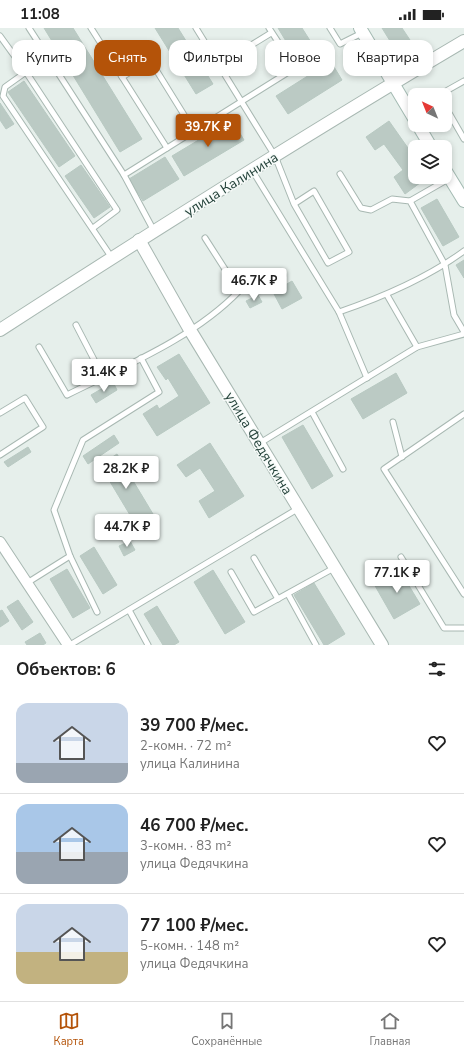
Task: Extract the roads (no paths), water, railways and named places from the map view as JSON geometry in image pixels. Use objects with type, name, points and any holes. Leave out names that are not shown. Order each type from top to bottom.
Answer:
[{"type":"street","points":[[362,30],[408,108]]},
{"type":"street","name":"улица Калинина","points":[[0,330],[139,240],[393,83],[464,41]]},
{"type":"street","points":[[452,181],[464,201]]},
{"type":"street","name":"улица Федячкина","points":[[139,240],[190,330],[382,645]]},
{"type":"street","points":[[0,542],[69,645]]},
{"type":"lane","points":[[29,28],[124,175],[154,231]]},
{"type":"lane","points":[[91,28],[167,148]]},
{"type":"lane","points":[[196,28],[203,40]]},
{"type":"lane","points":[[330,28],[340,44],[362,30]]},
{"type":"lane","points":[[124,175],[295,68],[270,30],[255,40]]},
{"type":"lane","points":[[0,36],[12,53]]},
{"type":"lane","points":[[122,78],[150,60],[194,131]]},
{"type":"lane","points":[[20,76],[5,87],[3,96],[112,258]]},
{"type":"lane","points":[[29,76],[117,210],[93,228]]},
{"type":"lane","points":[[226,76],[243,101],[275,156],[294,204],[328,263],[349,252],[314,191],[294,204]]},
{"type":"lane","points":[[451,88],[464,80]]},
{"type":"lane","points":[[452,118],[464,139]]},
{"type":"lane","points":[[252,170],[339,312],[367,378]]},
{"type":"lane","points":[[340,174],[361,208],[371,210],[392,199],[410,201],[434,184]]},
{"type":"lane","points":[[260,443],[417,347],[464,333],[454,315],[445,265],[410,201]]},
{"type":"lane","points":[[205,238],[238,291]]},
{"type":"lane","points":[[339,312],[387,295],[445,265],[464,251]]},
{"type":"lane","points":[[39,347],[67,395],[141,358],[190,330],[222,308],[238,291],[258,279],[283,275]]},
{"type":"lane","points":[[387,295],[417,347]]},
{"type":"lane","points":[[76,325],[103,377]]},
{"type":"lane","points":[[97,612],[70,556],[54,510],[83,440],[159,392],[141,358]]},
{"type":"lane","points":[[0,413],[24,398],[43,427],[0,454]]},
{"type":"lane","points":[[312,412],[343,470]]},
{"type":"lane","points":[[464,414],[384,469],[464,594]]},
{"type":"lane","points":[[393,422],[402,457]]},
{"type":"lane","points":[[69,645],[299,508]]},
{"type":"lane","points":[[27,583],[70,556]]},
{"type":"lane","points":[[401,557],[444,628],[464,628]]},
{"type":"lane","points":[[254,558],[278,599]]},
{"type":"lane","points":[[231,572],[254,612],[335,568]]},
{"type":"lane","points":[[288,594],[316,645]]},
{"type":"lane","points":[[129,610],[148,645]]}]
